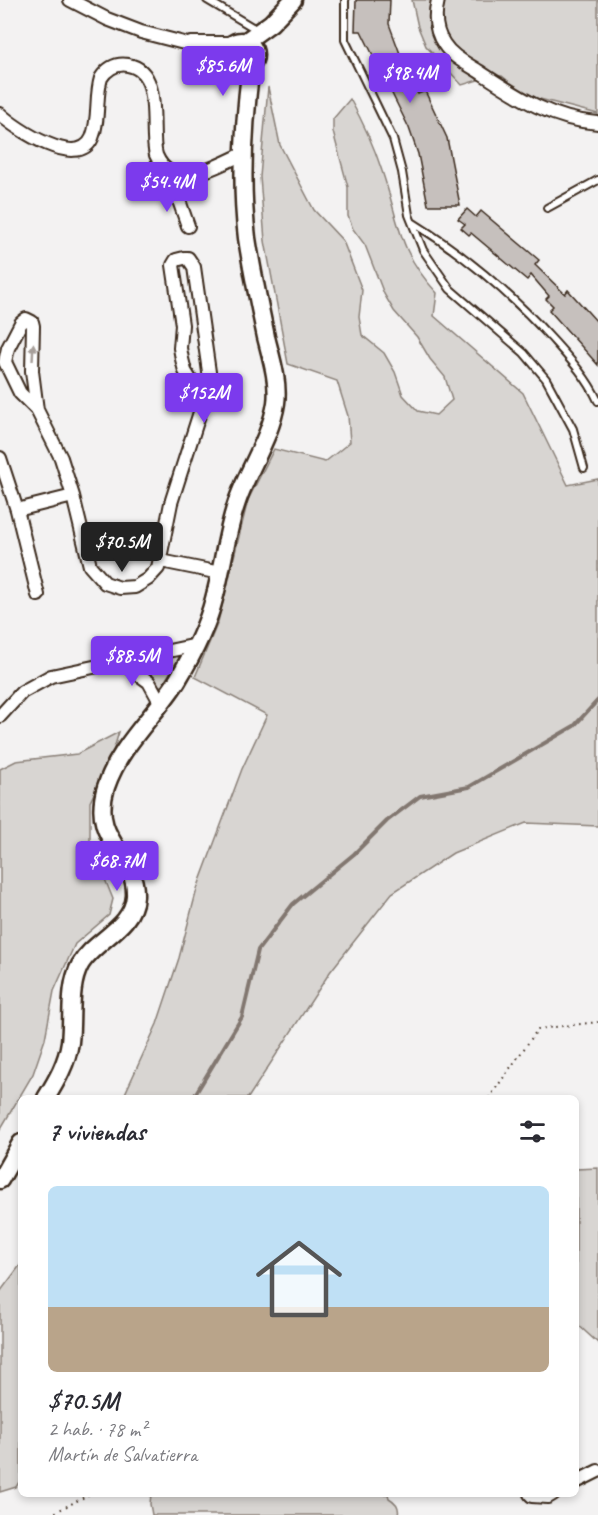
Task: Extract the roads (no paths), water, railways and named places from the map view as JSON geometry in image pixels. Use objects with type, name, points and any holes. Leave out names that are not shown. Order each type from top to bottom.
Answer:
[{"type":"street","points":[[70,0],[106,19],[133,29],[183,42],[243,69],[252,43],[293,0]]},
{"type":"street","points":[[438,0],[435,15],[437,31],[449,52],[531,105],[563,117],[598,123]]},
{"type":"street","points":[[183,42],[252,43]]},
{"type":"street","points":[[245,118],[226,52],[252,43]]},
{"type":"street","points":[[48,1095],[63,1069],[67,1055],[74,983],[79,968],[88,955],[124,921],[134,902],[134,886],[126,863],[105,830],[106,787],[122,753],[176,682],[197,645],[214,601],[230,522],[245,478],[271,422],[277,401],[244,211],[245,118],[252,43]]},
{"type":"street","points":[[3,117],[20,129],[65,150],[81,149],[92,138],[101,78],[115,66],[135,67],[144,75],[153,97],[156,156],[168,171],[180,175],[211,167],[245,153]]},
{"type":"street","points":[[180,175],[176,192],[188,226]]},
{"type":"street","points":[[37,410],[32,371],[33,326],[32,322],[26,319],[21,323],[8,348],[5,362],[20,393],[37,410],[61,458],[90,566],[105,583],[120,588],[135,587],[154,574],[160,561],[171,503],[211,386],[194,267],[184,258],[176,260],[173,265],[182,325],[180,348],[186,371],[199,394],[201,410]]},
{"type":"street","points":[[0,458],[17,510],[38,595]]},
{"type":"street","points":[[17,510],[73,496]]},
{"type":"street","points":[[160,561],[220,573]]},
{"type":"street","points":[[0,716],[22,692],[41,680],[62,673],[197,645]]},
{"type":"street","points":[[120,661],[149,682],[160,702]]},
{"type":"street","points":[[0,1180],[18,1148]]},
{"type":"street","points":[[579,1480],[598,1471]]},
{"type":"lane","points":[[207,0],[252,43]]},
{"type":"lane","points":[[345,0],[345,40],[393,139],[402,172],[409,215],[423,250],[440,277],[462,300],[524,353],[546,379],[573,429],[584,468]]},
{"type":"lane","points":[[548,208],[598,180]]},
{"type":"lane","points":[[412,222],[466,258],[514,300],[579,369],[598,401]]},
{"type":"waterway","points":[[195,1095],[242,1017],[258,950],[293,904],[354,854],[387,821],[420,796],[469,787],[574,726],[598,700]]}]
